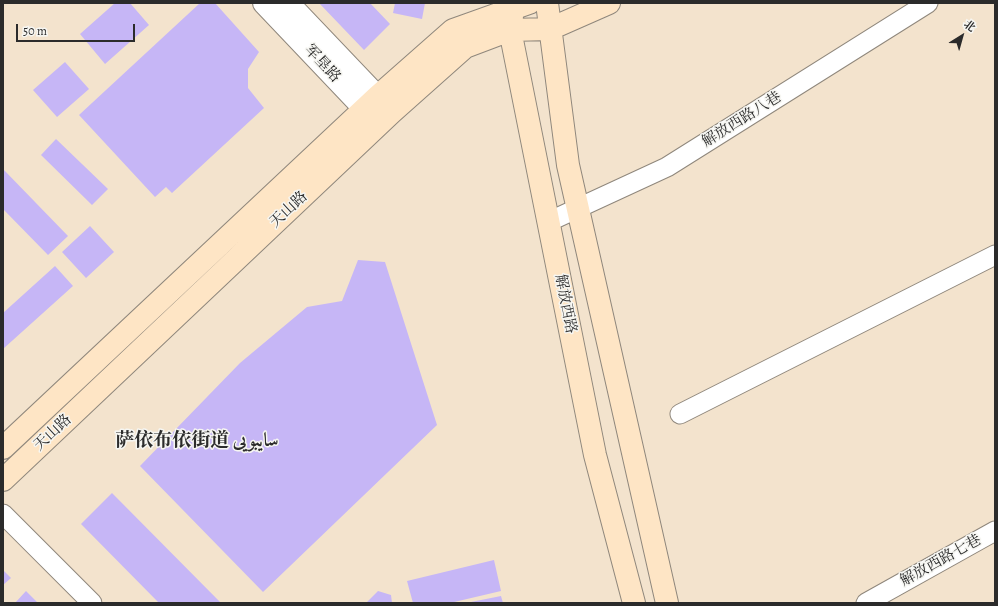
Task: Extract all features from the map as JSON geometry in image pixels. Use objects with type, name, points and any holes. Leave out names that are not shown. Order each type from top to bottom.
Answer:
[{"type":"main road","points":[[546,3],[568,165],[667,603]]},
{"type":"main road","name":"天山路","points":[[3,448],[378,111],[465,47],[510,30],[550,29],[609,3]]},
{"type":"main road","name":"天山路","points":[[3,480],[378,111],[453,30],[518,4]]},
{"type":"main road","name":"解放西路","points":[[518,4],[510,30],[595,454],[634,603]]},
{"type":"street","name":"军垦路","points":[[264,3],[378,111]]},
{"type":"street","name":"军垦路","points":[[288,3],[378,111]]},
{"type":"street","name":"解放西路八巷","points":[[548,222],[667,167],[928,3]]},
{"type":"street","points":[[680,414],[995,255]]},
{"type":"street","points":[[3,514],[92,603]]},
{"type":"street","name":"解放西路七巷","points":[[866,603],[995,531]]},
{"type":"building","points":[[115,3],[130,3],[149,25],[105,64],[80,34]]},
{"type":"building","points":[[200,3],[215,3],[259,52],[248,69],[248,88],[264,108],[172,193],[166,187],[155,197],[79,115]]},
{"type":"building","points":[[319,3],[370,3],[390,24],[364,50]]},
{"type":"building","points":[[395,3],[425,3],[422,19],[393,13]]},
{"type":"building","points":[[65,62],[89,89],[57,117],[33,90]]},
{"type":"building","points":[[56,139],[108,189],[92,205],[41,155]]},
{"type":"building","points":[[3,169],[68,236],[48,255],[3,209]]},
{"type":"building","points":[[90,226],[114,252],[86,278],[62,252]]},
{"type":"building","points":[[358,260],[385,262],[437,425],[263,592],[140,466],[240,363],[307,307],[342,301]]},
{"type":"building","points":[[55,266],[73,286],[3,349],[3,313]]},
{"type":"building","points":[[112,493],[221,603],[159,603],[81,524]]},
{"type":"building","points":[[494,560],[501,591],[450,603],[413,603],[407,581]]},
{"type":"building","points":[[3,570],[11,578],[3,585]]},
{"type":"building","points":[[26,591],[38,603],[15,603]]},
{"type":"building","points":[[378,591],[391,595],[392,603],[366,603]]},
{"type":"building","points":[[501,596],[503,603],[471,603],[471,602]]},
{"type":"district","name":"萨依布依街道 سايبويى","points":[[197,441]]}]
